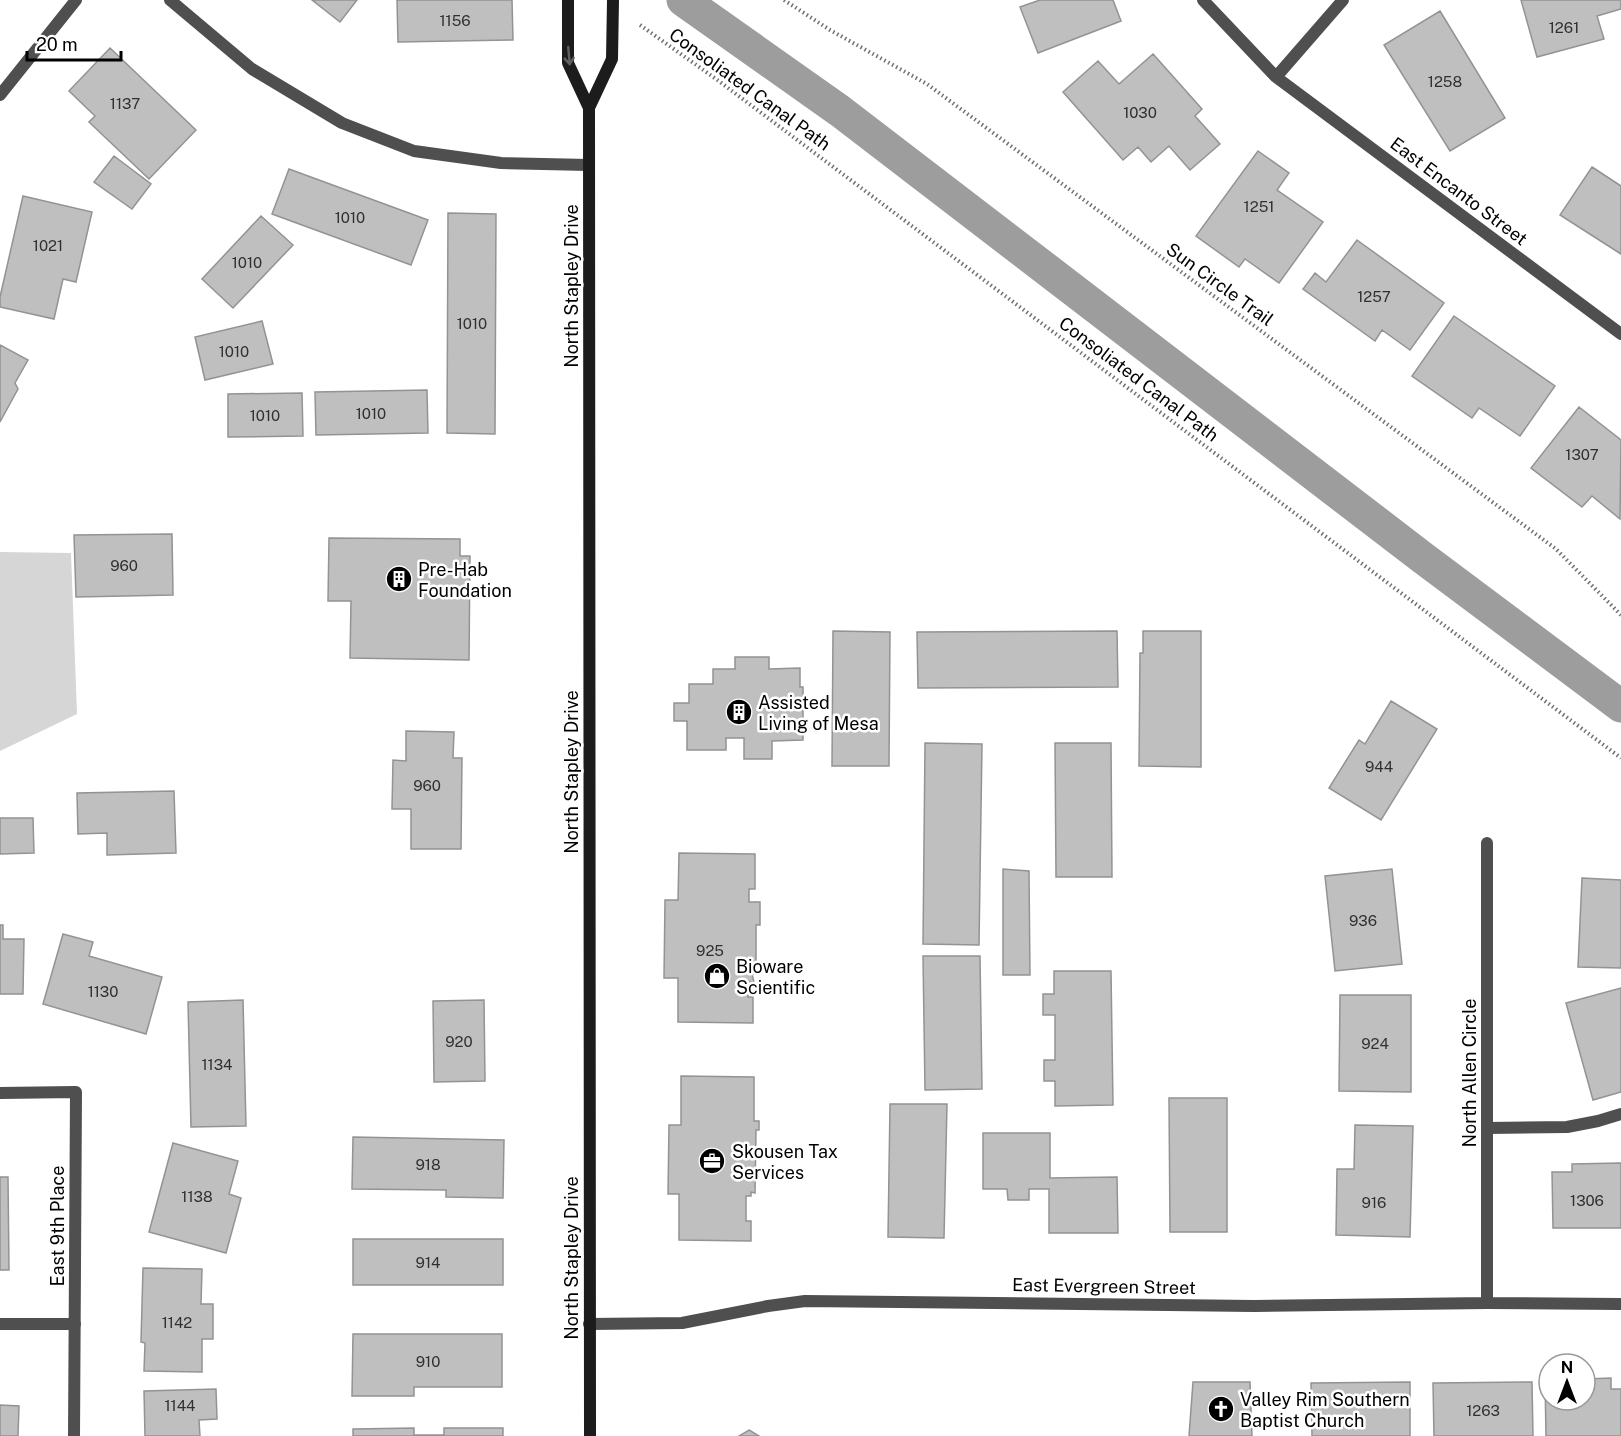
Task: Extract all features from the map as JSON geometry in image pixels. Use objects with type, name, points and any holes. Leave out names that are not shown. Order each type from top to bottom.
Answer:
[{"type":"main road","name":"North Stapley Drive","points":[[568,0],[568,63],[589,108],[590,1436]]},
{"type":"main road","name":"North Stapley Drive","points":[[589,108],[612,59],[613,3]]},
{"type":"street","points":[[0,95],[76,0]]},
{"type":"street","points":[[170,0],[252,69],[352,127],[414,151],[501,163],[589,165]]},
{"type":"street","name":"East Encanto Street","points":[[1203,0],[1276,77],[1621,334]]},
{"type":"street","points":[[1276,77],[1343,0]]},
{"type":"street","name":"North Allen Circle","points":[[1486,1303],[1487,843]]},
{"type":"street","name":"East 9th Place","points":[[0,1093],[76,1092],[74,1436]]},
{"type":"street","points":[[1487,1128],[1568,1127],[1621,1114]]},
{"type":"street","name":"East Evergreen Street","points":[[589,1324],[682,1323],[805,1301],[1242,1305],[1621,1304]]},
{"type":"street","points":[[0,1324],[75,1324]]},
{"type":"path","name":"Sun Circle Trail","points":[[784,0],[830,30],[927,84],[1557,549],[1621,615]]},
{"type":"path","name":"Consoliated Canal Path","points":[[640,25],[716,79],[1621,758]]},
{"type":"shaded area","points":[[0,552],[71,553],[77,714],[0,751]]},
{"type":"building","points":[[312,0],[357,0],[340,22]]},
{"type":"building","points":[[397,0],[512,0],[513,40],[398,42]]},
{"type":"building","points":[[1040,0],[1113,0],[1121,21],[1038,53],[1020,7]]},
{"type":"building","points":[[1521,0],[1621,0],[1621,9],[1597,16],[1604,39],[1537,57]]},
{"type":"building","points":[[1440,11],[1505,118],[1450,151],[1384,45]]},
{"type":"building","points":[[110,48],[196,130],[149,179],[89,122],[95,116],[69,91]]},
{"type":"building","points":[[1153,54],[1202,109],[1195,116],[1220,144],[1190,170],[1169,146],[1151,162],[1138,147],[1123,160],[1063,92],[1098,61],[1119,84]]},
{"type":"building","points":[[1258,151],[1289,173],[1277,190],[1323,222],[1279,283],[1245,259],[1239,267],[1196,236]]},
{"type":"building","points":[[114,156],[151,184],[132,209],[94,182]]},
{"type":"building","points":[[1592,167],[1621,186],[1621,254],[1560,215]]},
{"type":"building","points":[[289,169],[428,220],[411,265],[272,214]]},
{"type":"building","points":[[23,196],[92,212],[76,282],[63,279],[54,319],[0,307],[0,297]]},
{"type":"building","points":[[448,213],[496,214],[495,434],[447,433]]},
{"type":"building","points":[[261,216],[293,245],[233,308],[202,279]]},
{"type":"building","points":[[1357,240],[1444,303],[1410,350],[1382,330],[1375,341],[1303,289],[1315,273],[1326,282]]},
{"type":"building","points":[[1454,316],[1555,386],[1520,436],[1479,408],[1472,418],[1412,376]]},
{"type":"building","points":[[262,321],[273,364],[205,380],[195,337]]},
{"type":"building","points":[[0,345],[28,360],[15,383],[18,389],[0,422]]},
{"type":"building","points":[[427,390],[428,433],[316,435],[315,392]]},
{"type":"building","points":[[302,393],[303,436],[228,437],[228,394]]},
{"type":"building","points":[[1579,407],[1621,440],[1620,519],[1592,496],[1582,507],[1531,468]]},
{"type":"building","points":[[172,534],[173,595],[76,597],[74,535]]},
{"type":"building","name":"Pre-Hab Foundation","points":[[329,538],[460,539],[460,556],[470,556],[469,660],[350,658],[351,601],[328,601]]},
{"type":"building","points":[[833,631],[890,632],[889,766],[832,766]]},
{"type":"building","points":[[1117,631],[1118,687],[918,688],[917,632]]},
{"type":"building","points":[[1143,631],[1201,631],[1201,767],[1139,766],[1140,653],[1143,653]]},
{"type":"building","name":"Assisted Living of Mesa","points":[[735,657],[769,657],[769,669],[800,668],[800,687],[803,687],[803,740],[772,741],[772,759],[744,759],[744,738],[726,738],[726,750],[687,750],[687,721],[674,721],[674,703],[689,703],[689,684],[713,684],[713,669],[735,669]]},
{"type":"building","points":[[1391,701],[1437,729],[1381,820],[1329,788],[1359,740],[1365,744]]},
{"type":"building","points":[[406,731],[454,732],[453,758],[462,758],[461,849],[411,849],[411,809],[392,809],[393,760],[406,761]]},
{"type":"building","points":[[925,743],[982,744],[979,945],[923,944]]},
{"type":"building","points":[[1055,743],[1111,743],[1112,877],[1056,877]]},
{"type":"building","points":[[174,791],[176,853],[107,855],[107,833],[78,834],[77,793]]},
{"type":"building","points":[[0,818],[33,818],[34,853],[0,854]]},
{"type":"building","points":[[679,853],[755,854],[755,889],[749,889],[749,902],[760,902],[760,925],[756,925],[756,974],[752,974],[754,982],[748,982],[748,997],[753,997],[753,1023],[678,1022],[678,978],[664,978],[665,900],[678,900]]},
{"type":"building","points":[[1003,869],[1029,871],[1030,975],[1003,975]]},
{"type":"building","points":[[1392,869],[1402,964],[1335,971],[1325,876]]},
{"type":"building","points":[[1582,878],[1621,880],[1621,968],[1578,967]]},
{"type":"building","points":[[0,925],[3,925],[3,939],[24,939],[23,994],[0,994]]},
{"type":"building","points":[[63,934],[93,942],[89,956],[162,977],[146,1034],[43,1004]]},
{"type":"building","points":[[923,956],[980,956],[982,1089],[925,1090]]},
{"type":"building","points":[[1054,971],[1111,971],[1113,1105],[1055,1106],[1055,1081],[1044,1081],[1044,1060],[1055,1060],[1055,1015],[1043,1015],[1043,994],[1054,994]]},
{"type":"building","points":[[1621,988],[1621,1092],[1593,1100],[1566,1003]]},
{"type":"building","points":[[1340,995],[1411,995],[1411,1092],[1339,1091]]},
{"type":"building","points":[[243,1000],[246,1126],[191,1127],[188,1002]]},
{"type":"building","points":[[484,1000],[485,1081],[434,1082],[433,1001]]},
{"type":"building","name":"Skousen Tax Services","points":[[681,1076],[754,1077],[754,1121],[759,1121],[759,1130],[756,1130],[755,1193],[751,1192],[751,1196],[746,1196],[746,1221],[751,1221],[751,1241],[679,1240],[679,1194],[668,1194],[669,1125],[681,1125]]},
{"type":"building","points":[[1169,1098],[1227,1098],[1227,1232],[1170,1232]]},
{"type":"building","points":[[890,1104],[947,1104],[944,1238],[888,1237]]},
{"type":"building","points":[[1355,1125],[1413,1126],[1410,1237],[1336,1235],[1337,1169],[1354,1169]]},
{"type":"building","points":[[983,1133],[1050,1133],[1050,1178],[1117,1177],[1118,1233],[1049,1233],[1049,1189],[1029,1189],[1029,1200],[1008,1200],[1007,1189],[983,1189]]},
{"type":"building","points":[[353,1137],[504,1140],[503,1198],[446,1197],[446,1190],[352,1189]]},
{"type":"building","points":[[173,1143],[238,1161],[229,1194],[241,1198],[226,1253],[149,1232]]},
{"type":"building","points":[[1621,1163],[1621,1228],[1553,1228],[1552,1172],[1572,1172],[1572,1164]]},
{"type":"building","points":[[0,1177],[8,1177],[9,1270],[0,1270]]},
{"type":"building","points":[[353,1239],[503,1239],[503,1285],[353,1285]]},
{"type":"building","points":[[143,1268],[202,1269],[201,1304],[213,1304],[213,1339],[202,1339],[202,1372],[144,1371],[145,1343],[141,1342]]},
{"type":"building","points":[[353,1334],[502,1334],[502,1387],[414,1387],[414,1396],[352,1396]]},
{"type":"building","points":[[1611,1378],[1611,1389],[1621,1389],[1621,1436],[1546,1436],[1546,1412],[1597,1412],[1597,1379]]},
{"type":"building","name":"Valley Rim Southern Baptist Church","points":[[1193,1382],[1250,1382],[1252,1436],[1189,1436]]},
{"type":"building","points":[[1410,1382],[1410,1436],[1312,1436],[1311,1383]]},
{"type":"building","points":[[1532,1382],[1533,1436],[1434,1436],[1433,1383]]},
{"type":"building","points":[[216,1389],[217,1419],[199,1420],[200,1436],[145,1436],[144,1391]]},
{"type":"building","points":[[0,1405],[19,1406],[18,1436],[0,1436]]},
{"type":"building","points":[[414,1428],[414,1435],[444,1435],[444,1428],[503,1428],[503,1436],[353,1436],[353,1429]]},
{"type":"building","points":[[749,1430],[759,1436],[739,1436]]},
{"type":"waterway","points":[[683,0],[840,111],[1423,558],[1621,706]]},
{"type":"place","name":"Pre-Hab Foundation","points":[[399,579]]},
{"type":"place","name":"Assisted Living of Mesa","points":[[739,712]]},
{"type":"place","name":"Bioware Scientific","points":[[717,976]]},
{"type":"place","name":"Skousen Tax Services","points":[[712,1161]]},
{"type":"place","name":"Valley Rim Southern Baptist Church","points":[[1221,1409]]}]
